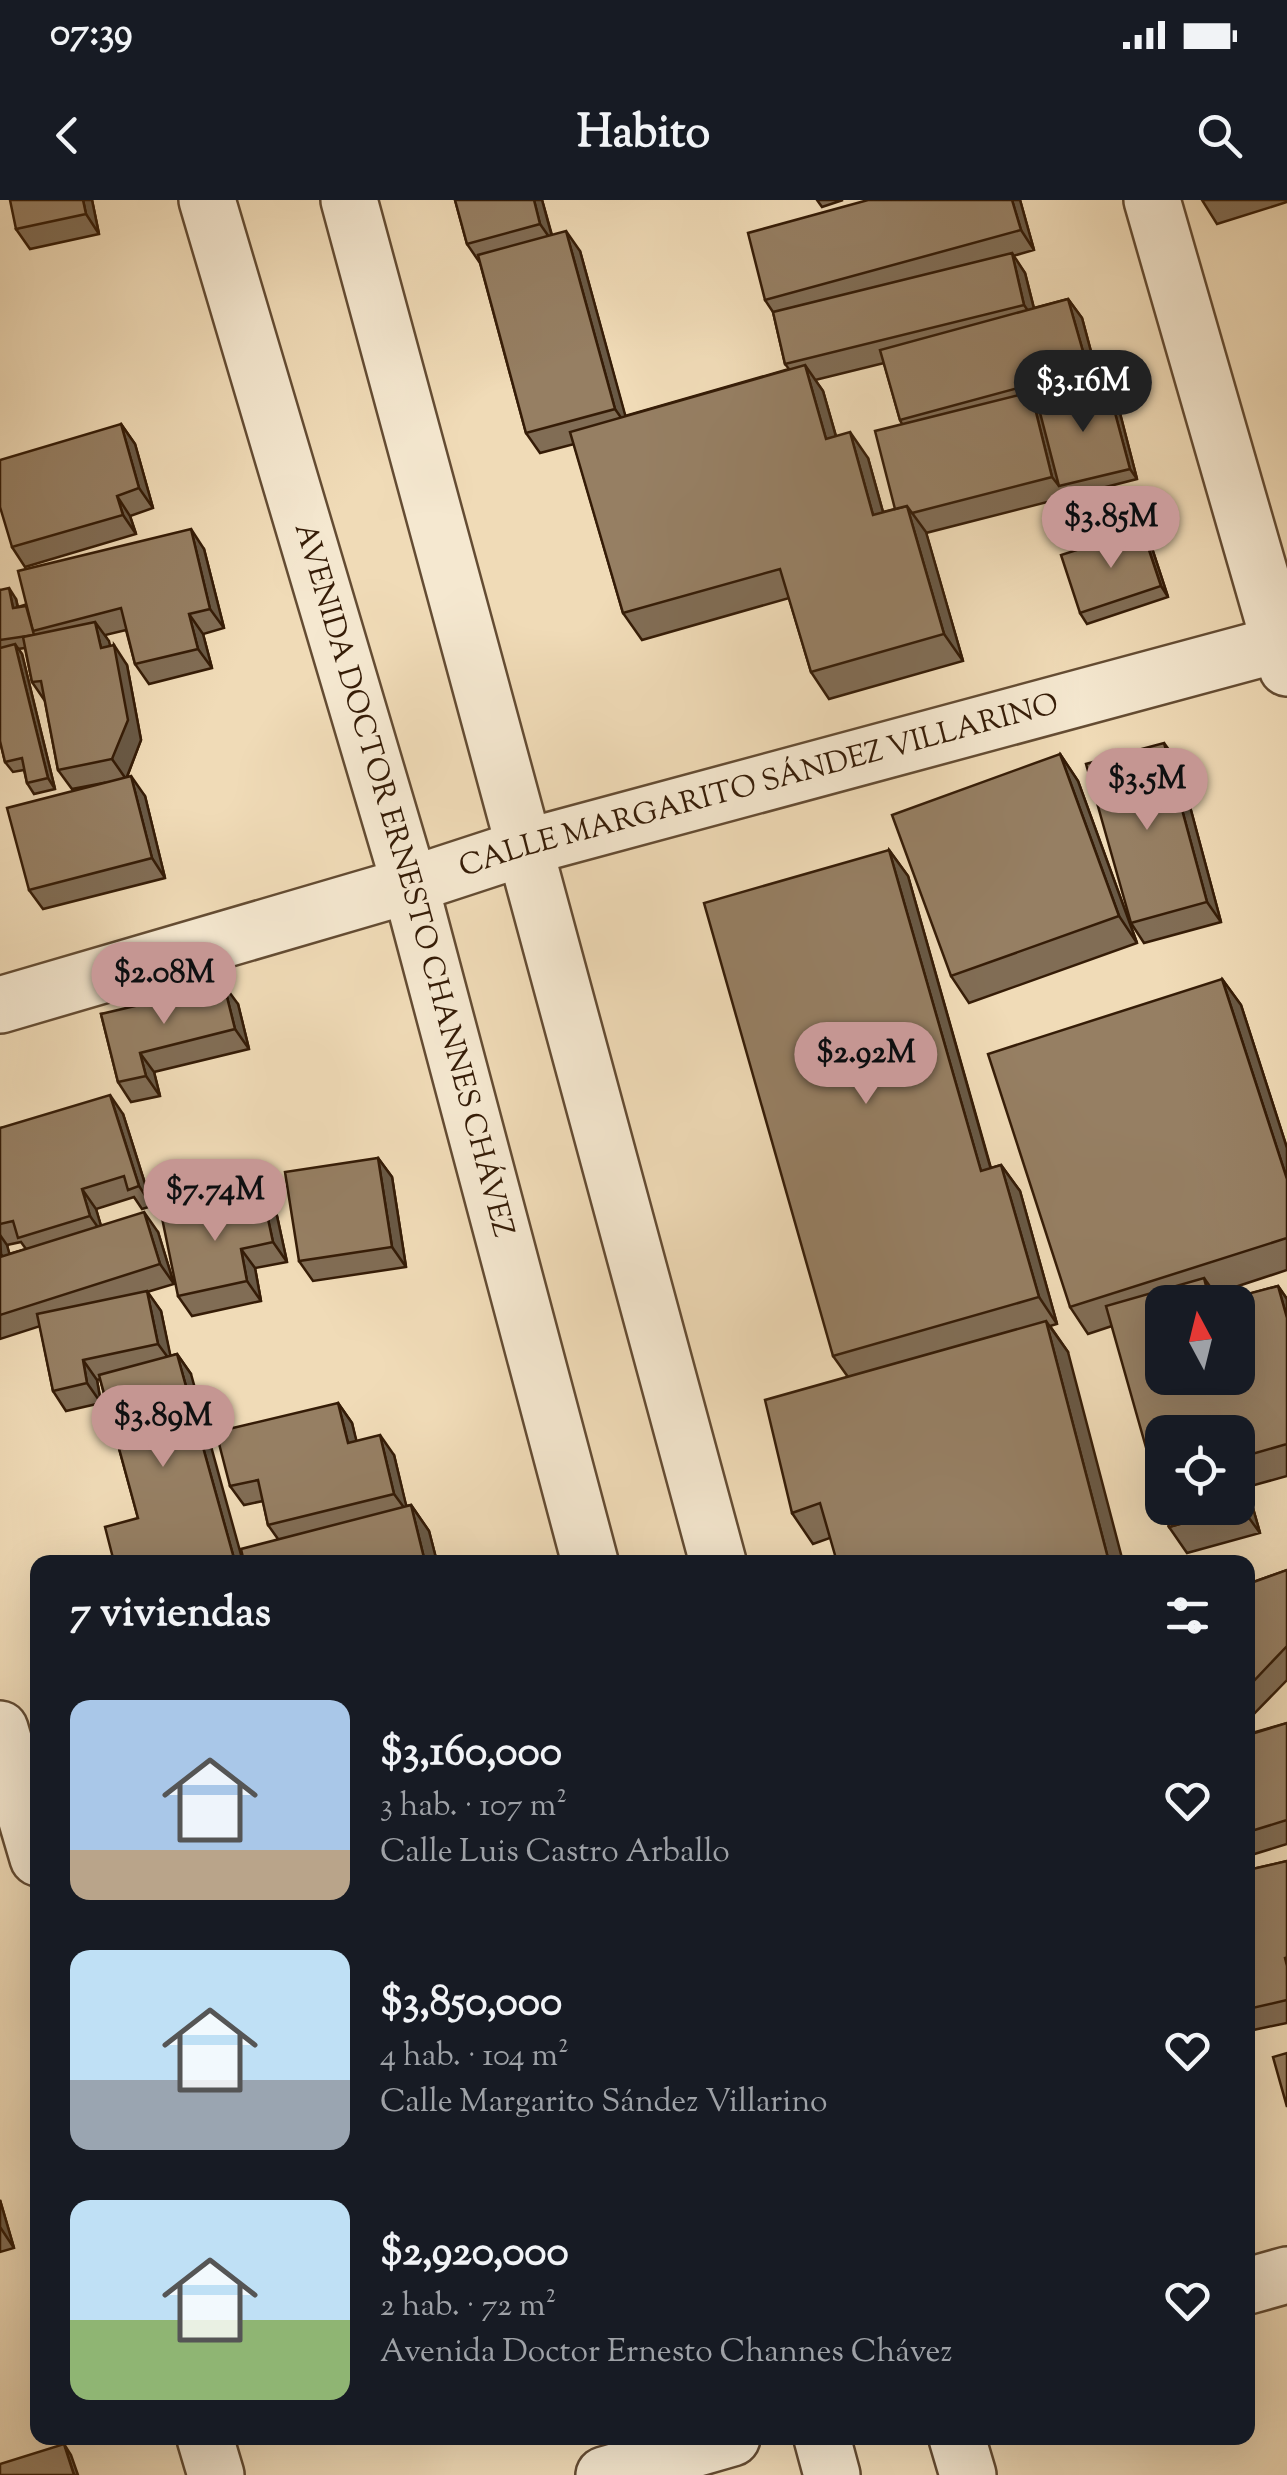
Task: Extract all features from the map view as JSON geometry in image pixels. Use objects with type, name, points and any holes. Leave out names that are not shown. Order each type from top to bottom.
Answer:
[{"type":"street","name":"AVENIDA DOCTOR ERNESTO CHANNES CHÁVEZ","points":[[207,200],[410,884],[588,1555]]},
{"type":"street","points":[[348,200],[716,1555]]},
{"type":"street","points":[[1152,200],[1285,651]]},
{"type":"street","name":"CALLE MARGARITO SÁNDEZ VILLARINO","points":[[0,1004],[523,848],[1285,651]]},
{"type":"street","points":[[0,1729],[30,1831]]},
{"type":"street","points":[[1255,2284],[1287,2275]]},
{"type":"street","points":[[207,2445],[216,2475]]},
{"type":"street","points":[[604,2475],[708,2445]]},
{"type":"street","points":[[824,2445],[832,2475]]},
{"type":"street","points":[[959,2445],[968,2475]]},
{"type":"building","points":[[10,200],[83,200],[86,214],[16,229]]},
{"type":"building","points":[[455,200],[534,200],[540,224],[467,244]]},
{"type":"building","points":[[868,200],[1012,200],[1021,230],[765,300],[748,233]]},
{"type":"building","points":[[566,231],[615,409],[526,433],[478,255]]},
{"type":"building","points":[[1012,253],[1024,305],[785,364],[773,312]]},
{"type":"building","points":[[1068,299],[1088,369],[900,420],[880,350]]},
{"type":"building","points":[[805,365],[826,439],[850,432],[873,515],[907,506],[944,634],[811,672],[780,569],[623,613],[570,432]]},
{"type":"building","points":[[1107,383],[1130,469],[1059,486],[1037,401]]},
{"type":"building","points":[[1031,392],[1052,477],[912,513],[907,506],[895,509],[875,431]]},
{"type":"building","points":[[121,424],[139,488],[117,496],[123,515],[12,547],[0,507],[0,460]]},
{"type":"building","points":[[191,529],[210,609],[189,614],[198,649],[135,664],[121,608],[33,631],[18,571]]},
{"type":"building","points":[[1142,529],[1161,586],[1080,613],[1061,555]]},
{"type":"building","points":[[9,588],[13,608],[26,606],[34,635],[0,640],[0,590]]},
{"type":"building","points":[[95,622],[101,648],[114,645],[128,720],[112,759],[58,770],[41,681],[32,682],[23,637]]},
{"type":"building","points":[[15,644],[48,778],[27,783],[22,758],[5,762],[0,741],[0,648]]},
{"type":"building","points":[[1164,743],[1207,902],[1131,923],[1086,764]]},
{"type":"building","points":[[1060,754],[1119,916],[951,976],[892,815]]},
{"type":"building","points":[[131,776],[152,858],[29,890],[7,808]]},
{"type":"building","points":[[889,850],[981,1171],[1001,1165],[1039,1297],[833,1356],[704,903]]},
{"type":"building","points":[[1222,979],[1287,1179],[1287,1238],[1070,1307],[988,1054]]},
{"type":"building","points":[[224,985],[235,1029],[140,1053],[146,1076],[118,1082],[101,1014]]},
{"type":"building","points":[[110,1095],[139,1186],[128,1190],[124,1176],[82,1189],[90,1216],[18,1238],[13,1221],[0,1224],[0,1128]]},
{"type":"building","points":[[378,1158],[392,1247],[299,1261],[285,1172]]},
{"type":"building","points":[[263,1196],[273,1242],[241,1249],[247,1281],[178,1296],[162,1218]]},
{"type":"building","points":[[144,1212],[160,1264],[0,1315],[0,1257]]},
{"type":"building","points":[[1204,1278],[1206,1285],[1180,1285]]},
{"type":"building","points":[[1278,1286],[1287,1318],[1287,1444],[1255,1453],[1255,1415],[1145,1415],[1145,1444],[1106,1306],[1145,1295],[1145,1395],[1255,1395],[1255,1292]]},
{"type":"building","points":[[147,1291],[158,1344],[83,1360],[87,1383],[53,1391],[37,1314]]},
{"type":"building","points":[[1046,1321],[1107,1555],[835,1555],[820,1503],[792,1513],[765,1400]]},
{"type":"building","points":[[177,1354],[233,1555],[112,1555],[105,1527],[138,1518],[99,1375]]},
{"type":"building","points":[[338,1403],[348,1443],[380,1435],[394,1494],[268,1525],[258,1480],[230,1486],[216,1432]]},
{"type":"building","points":[[411,1505],[423,1555],[242,1555],[241,1549]]},
{"type":"building","points":[[1287,1570],[1287,1646],[1255,1680],[1255,1581]]},
{"type":"building","points":[[1287,1723],[1287,1820],[1255,1830],[1255,1733]]},
{"type":"building","points":[[1287,1861],[1287,2000],[1255,2007],[1255,1868]]},
{"type":"building","points":[[1287,2053],[1287,2107],[1273,2057]]},
{"type":"building","points":[[64,2445],[74,2475],[0,2475],[0,2464]]}]
